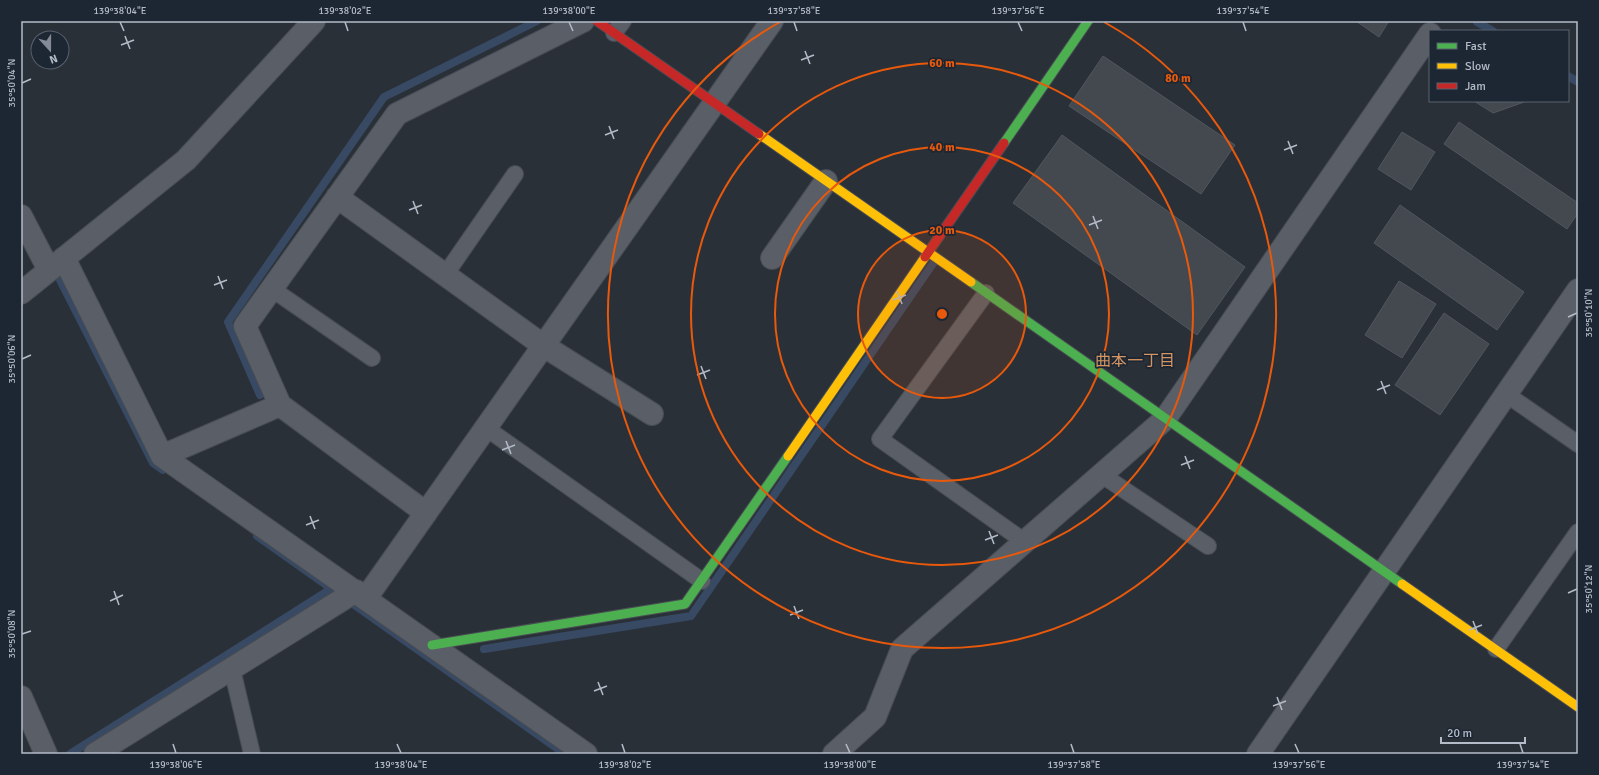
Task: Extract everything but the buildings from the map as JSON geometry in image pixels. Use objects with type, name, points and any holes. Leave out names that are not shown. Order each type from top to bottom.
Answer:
[{"type":"street","points":[[21,293],[186,160],[314,21]]},
{"type":"street","points":[[426,513],[280,406],[245,326],[397,114],[583,21]]},
{"type":"street","points":[[598,21],[619,27],[715,103],[1578,707]]},
{"type":"street","points":[[95,754],[232,669],[361,594],[426,513],[772,21]]},
{"type":"street","points":[[432,645],[685,604],[1088,21]]},
{"type":"street","points":[[1433,30],[1439,21]]},
{"type":"street","points":[[834,754],[875,717],[902,649],[1166,419],[1429,35]]},
{"type":"street","points":[[772,258],[826,181]]},
{"type":"street","points":[[337,197],[544,346],[652,414]]},
{"type":"street","points":[[21,216],[57,264],[162,456],[361,594],[586,754]]},
{"type":"street","points":[[1258,754],[1578,290]]},
{"type":"street","points":[[162,456],[280,406]]},
{"type":"street","points":[[21,697],[46,754]]},
{"type":"lane","points":[[445,275],[515,174]]},
{"type":"lane","points":[[272,289],[372,358]]},
{"type":"lane","points":[[986,293],[880,439],[1025,542]]},
{"type":"lane","points":[[1506,394],[1578,444]]},
{"type":"lane","points":[[486,428],[702,581]]},
{"type":"lane","points":[[1102,475],[1208,546]]},
{"type":"lane","points":[[1496,649],[1578,532]]},
{"type":"lane","points":[[232,669],[252,754]]},
{"type":"waterway","points":[[260,395],[228,322],[384,97],[537,21]]},
{"type":"waterway","points":[[1477,22],[1491,30]]},
{"type":"waterway","points":[[1569,77],[1578,82]]},
{"type":"waterway","points":[[484,649],[691,616],[934,262]]},
{"type":"waterway","points":[[57,274],[153,463],[163,470]]},
{"type":"waterway","points":[[257,536],[565,754]]},
{"type":"waterway","points":[[70,754],[331,589]]},
{"type":"traffic: fast","points":[[1004,143],[1088,21]]},
{"type":"traffic: fast","points":[[971,282],[1402,584]]},
{"type":"traffic: fast","points":[[432,645],[685,604],[788,456]]},
{"type":"traffic: slow","points":[[759,134],[971,282]]},
{"type":"traffic: slow","points":[[788,456],[925,257]]},
{"type":"traffic: slow","points":[[1402,584],[1578,707]]},
{"type":"traffic: jam","points":[[597,21],[759,134]]},
{"type":"traffic: jam","points":[[925,257],[1004,143]]},
{"type":"district","name":"曲本一丁目","points":[[1135,361]]}]
